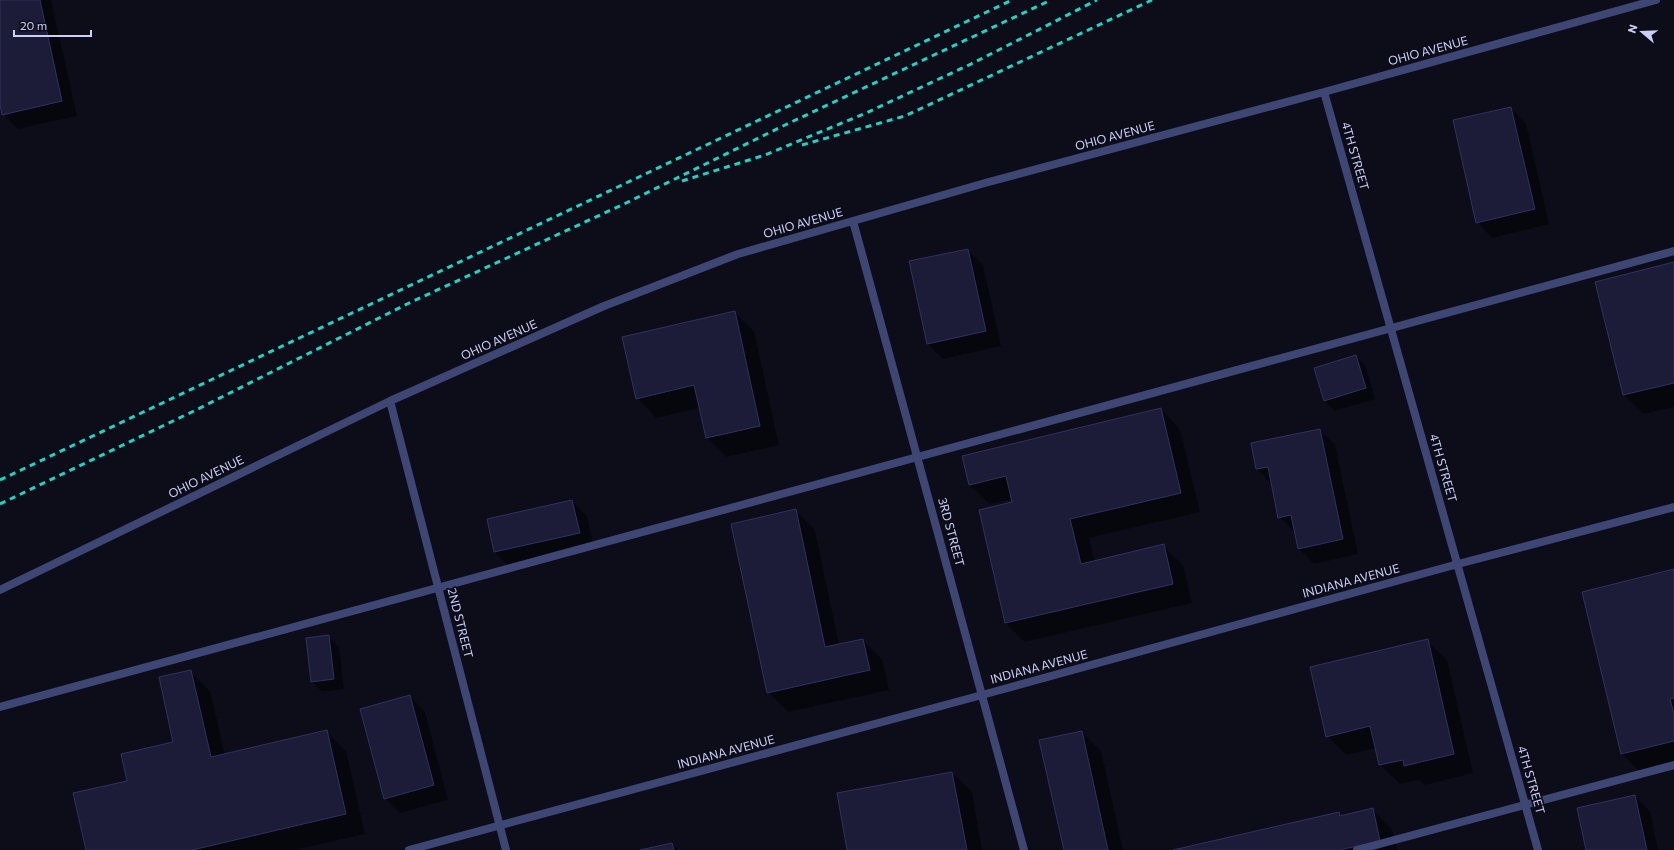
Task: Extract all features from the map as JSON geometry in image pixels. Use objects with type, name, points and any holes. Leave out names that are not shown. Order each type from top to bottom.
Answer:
[{"type":"street","name":"OHIO AVENUE","points":[[0,590],[390,401],[604,306],[738,254],[985,183],[1324,92],[1656,0]]},
{"type":"street","name":"4TH STREET","points":[[1324,92],[1538,850]]},
{"type":"street","name":"3RD STREET","points":[[853,221],[1024,850]]},
{"type":"street","points":[[0,707],[1674,251]]},
{"type":"street","name":"2ND STREET","points":[[390,401],[506,850]]},
{"type":"street","name":"INDIANA AVENUE","points":[[410,850],[1458,564],[1674,507]]},
{"type":"street","points":[[1357,850],[1674,764]]},
{"type":"building","points":[[0,0],[40,0],[62,101],[2,115],[0,104]]},
{"type":"building","points":[[1511,107],[1535,209],[1476,223],[1453,120]]},
{"type":"building","points":[[968,249],[986,331],[927,344],[909,261]]},
{"type":"building","points":[[1674,262],[1674,383],[1623,395],[1595,282]]},
{"type":"building","points":[[735,311],[760,426],[706,438],[694,385],[636,399],[622,337]]},
{"type":"building","points":[[1356,355],[1366,388],[1324,401],[1314,368]]},
{"type":"building","points":[[1161,408],[1181,493],[1070,519],[1081,564],[1164,544],[1173,584],[1005,623],[979,510],[1012,502],[1006,476],[969,485],[962,456]]},
{"type":"building","points":[[1320,429],[1343,539],[1298,549],[1291,515],[1278,518],[1268,467],[1256,469],[1251,443]]},
{"type":"building","points":[[572,500],[580,533],[494,552],[487,519]]},
{"type":"building","points":[[796,509],[825,647],[863,639],[870,670],[767,693],[731,524]]},
{"type":"building","points":[[1674,569],[1674,698],[1670,699],[1674,714],[1674,741],[1621,754],[1582,592]]},
{"type":"building","points":[[329,635],[334,679],[311,682],[306,638]]},
{"type":"building","points":[[1428,639],[1454,754],[1404,766],[1403,760],[1379,765],[1370,726],[1326,737],[1310,667]]},
{"type":"building","points":[[191,670],[211,757],[327,730],[346,814],[192,850],[86,850],[73,793],[127,781],[121,754],[173,742],[159,677]]},
{"type":"building","points":[[410,695],[434,785],[384,799],[360,709]]},
{"type":"building","points":[[1082,731],[1108,850],[1064,850],[1039,740]]},
{"type":"building","points":[[952,772],[967,850],[847,850],[837,793]]},
{"type":"building","points":[[1635,795],[1647,850],[1586,850],[1577,808]]},
{"type":"building","points":[[1373,808],[1380,841],[1339,850],[1173,850],[1339,812],[1340,816]]},
{"type":"building","points":[[672,843],[674,850],[640,850]]},
{"type":"railway","points":[[0,480],[1012,0]]},
{"type":"railway","points":[[0,504],[198,409],[407,304],[624,204],[785,125],[1051,0]]},
{"type":"railway","points":[[682,181],[765,155],[866,113],[971,64],[1097,0]]},
{"type":"railway","points":[[802,145],[905,116],[1152,0]]}]
